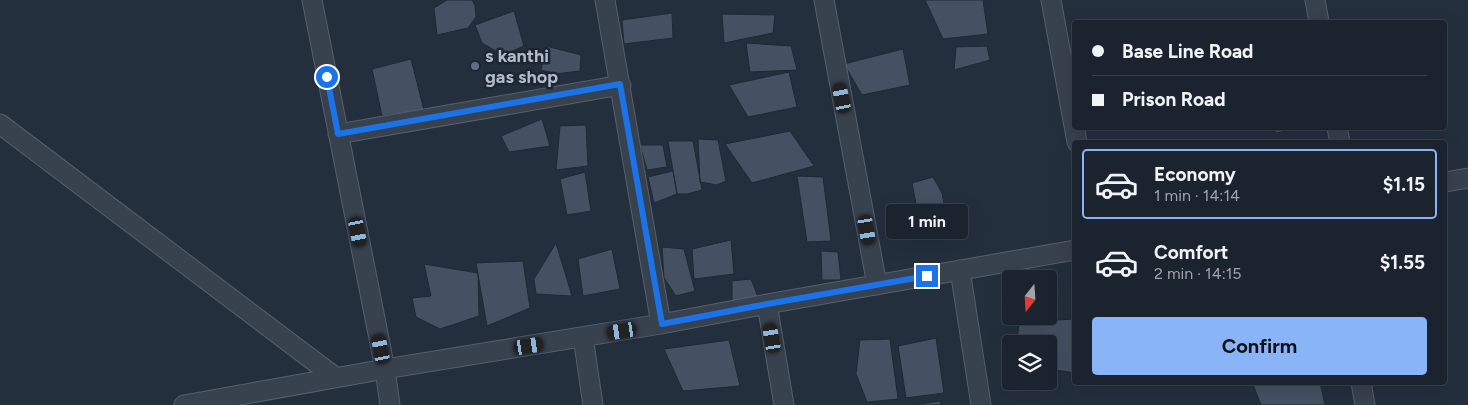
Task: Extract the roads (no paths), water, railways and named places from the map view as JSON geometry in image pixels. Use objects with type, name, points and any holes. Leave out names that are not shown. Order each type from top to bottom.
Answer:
[{"type":"street","points":[[312,0],[390,405]]},
{"type":"street","points":[[606,0],[662,324]]},
{"type":"street","points":[[824,0],[877,285]]},
{"type":"street","points":[[1051,0],[1072,115]]},
{"type":"street","points":[[1315,0],[1319,20]]},
{"type":"street","points":[[338,134],[620,84]]},
{"type":"street","points":[[0,124],[335,377]]},
{"type":"street","points":[[1447,182],[1468,178]]},
{"type":"street","points":[[184,405],[384,368],[662,324],[1072,251]]},
{"type":"street","points":[[960,270],[981,405]]},
{"type":"street","points":[[767,304],[784,405]]},
{"type":"street","points":[[583,337],[593,405]]},
{"type":"street","points":[[1362,385],[1365,405]]},
{"type":"place","name":"s kanthi gas shop","points":[[475,66]]}]
